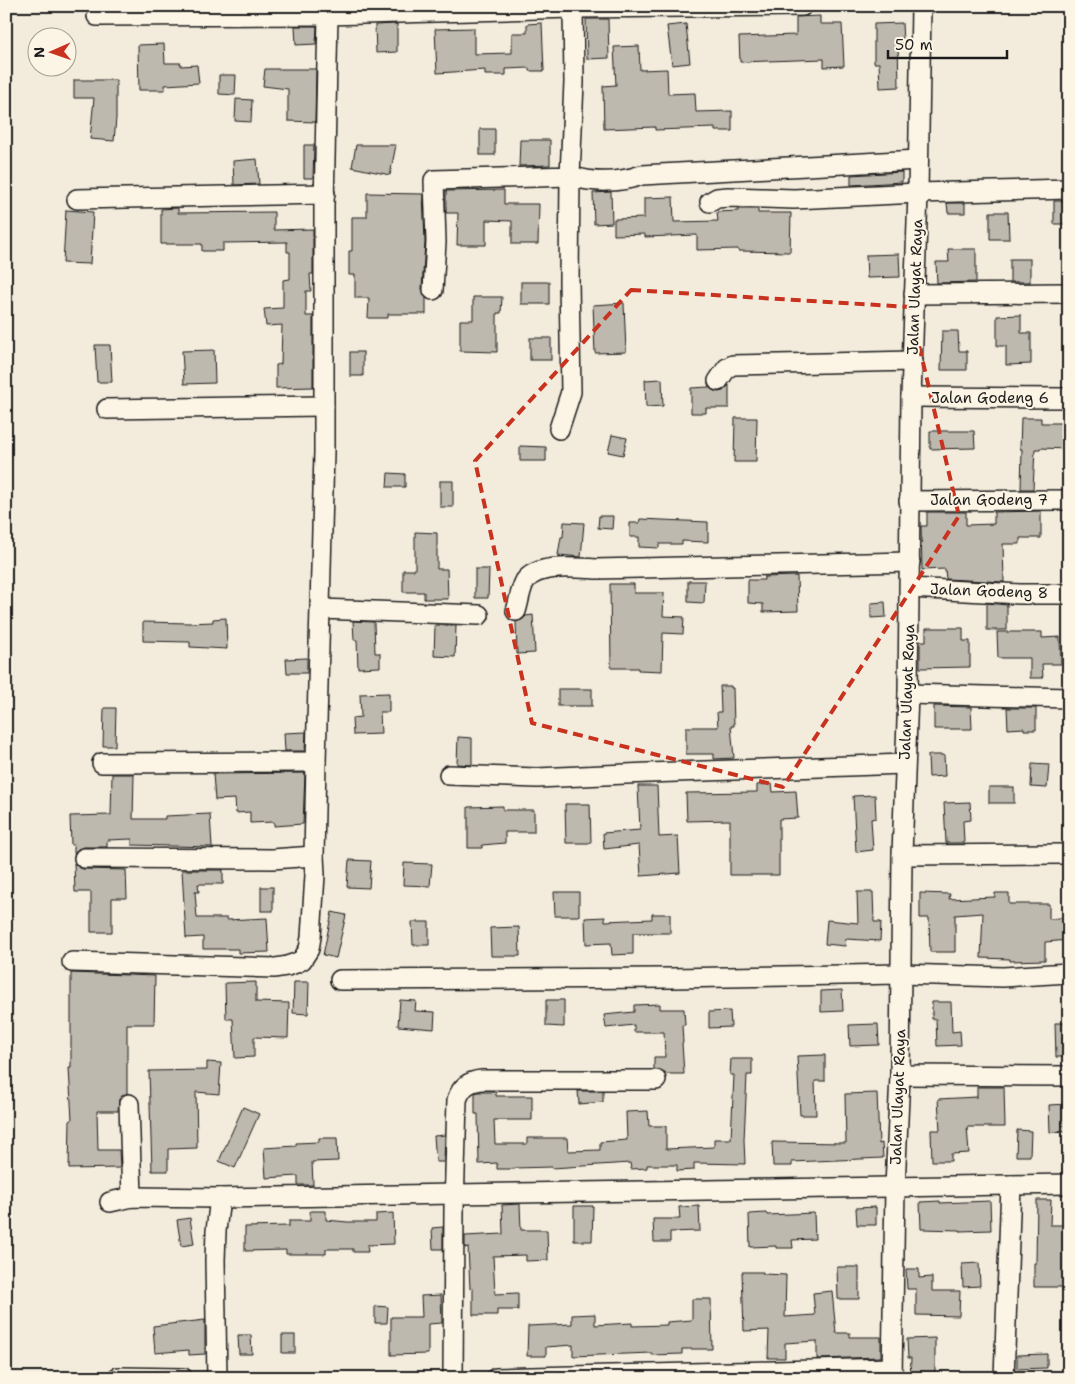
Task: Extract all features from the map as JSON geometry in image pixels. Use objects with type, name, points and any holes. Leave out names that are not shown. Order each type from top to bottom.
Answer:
[{"type":"street","points":[[97,16],[328,14],[508,8],[802,6]]},
{"type":"street","name":"Jalan Ulayat Raya","points":[[892,1373],[895,1187],[900,1075],[902,855],[908,694],[911,397],[918,193],[921,6]]},
{"type":"street","points":[[559,429],[571,392],[569,282],[570,176],[574,90],[572,8]]},
{"type":"street","points":[[72,962],[276,968],[302,960],[308,949],[311,937],[315,875],[316,762],[321,609],[328,14]]},
{"type":"street","points":[[433,290],[436,242],[434,180],[570,176],[583,180],[615,181],[642,175],[918,160]]},
{"type":"street","points":[[710,202],[717,198],[728,197],[794,199],[1069,189]]},
{"type":"street","points":[[77,199],[325,194]]},
{"type":"street","points":[[914,294],[1069,293]]},
{"type":"street","points":[[718,381],[727,368],[733,365],[913,361]]},
{"type":"street","name":"Jalan Godeng 6","points":[[911,397],[1069,398]]},
{"type":"street","points":[[107,408],[324,406]]},
{"type":"street","name":"Jalan Godeng 7","points":[[909,501],[1069,500]]},
{"type":"street","points":[[516,611],[525,582],[531,575],[541,570],[564,568],[596,569],[910,562]]},
{"type":"street","name":"Jalan Godeng 8","points":[[910,588],[1020,594],[1069,594]]},
{"type":"street","points":[[321,609],[479,615]]},
{"type":"street","points":[[908,694],[1069,698]]},
{"type":"street","points":[[102,763],[316,762]]},
{"type":"street","points":[[449,774],[537,778],[905,764]]},
{"type":"street","points":[[902,855],[1069,854]]},
{"type":"street","points":[[84,858],[272,859],[314,856]]},
{"type":"street","points":[[340,980],[672,978],[901,974],[995,977],[1069,973]]},
{"type":"street","points":[[900,1075],[1069,1076]]},
{"type":"street","points":[[453,1378],[457,1100],[460,1090],[473,1081],[656,1080]]},
{"type":"street","points":[[129,1104],[132,1197]]},
{"type":"street","points":[[110,1202],[132,1197],[220,1198],[1069,1184]]},
{"type":"street","points":[[1004,1378],[1011,1185]]},
{"type":"street","points":[[217,1378],[215,1260],[220,1198]]},
{"type":"street","points":[[496,1378],[892,1373]]},
{"type":"street","points":[[118,1377],[182,1378]]},
{"type":"highlighted area","points":[[631,290],[910,307],[959,516],[783,787],[532,723],[475,461]]},
{"type":"building","points":[[820,16],[820,24],[842,24],[844,66],[824,67],[824,59],[740,62],[739,37],[796,35],[796,17]]},
{"type":"building","points":[[586,19],[608,19],[609,58],[587,59]]},
{"type":"building","points":[[542,23],[544,71],[529,71],[529,68],[506,69],[506,75],[485,75],[485,70],[437,73],[435,29],[474,28],[474,54],[512,53],[512,33],[527,33],[527,24]]},
{"type":"building","points":[[902,23],[903,43],[898,43],[899,87],[880,88],[879,63],[874,63],[874,24]]},
{"type":"building","points":[[397,24],[397,52],[376,53],[375,25]]},
{"type":"building","points":[[686,24],[690,63],[672,65],[667,26]]},
{"type":"building","points":[[295,26],[317,26],[316,44],[296,45]]},
{"type":"building","points":[[164,44],[165,63],[181,63],[181,66],[197,65],[199,83],[165,85],[165,90],[139,90],[138,45]]},
{"type":"building","points":[[639,46],[640,70],[667,69],[668,94],[695,93],[696,112],[732,111],[732,131],[715,131],[715,128],[655,130],[655,127],[604,129],[603,86],[616,85],[614,47]]},
{"type":"building","points":[[265,69],[316,69],[315,122],[288,121],[288,89],[263,86]]},
{"type":"building","points":[[219,75],[236,75],[235,95],[219,94]]},
{"type":"building","points":[[74,80],[116,80],[114,141],[90,139],[94,98],[74,98]]},
{"type":"building","points":[[236,99],[252,100],[251,122],[235,121]]},
{"type":"building","points":[[480,129],[495,129],[495,155],[480,155]]},
{"type":"building","points":[[520,140],[550,140],[550,165],[519,166]]},
{"type":"building","points":[[304,145],[314,145],[313,178],[304,178]]},
{"type":"building","points":[[356,145],[396,145],[390,175],[352,167]]},
{"type":"building","points":[[257,159],[259,184],[234,185],[233,161]]},
{"type":"building","points":[[902,172],[902,182],[851,185],[851,175]]},
{"type":"building","points":[[504,190],[504,204],[539,204],[538,244],[512,244],[512,221],[486,220],[486,245],[457,245],[458,213],[446,213],[446,191]]},
{"type":"building","points":[[611,192],[612,223],[594,224],[593,193]]},
{"type":"building","points":[[367,193],[423,194],[425,242],[422,289],[426,298],[426,314],[388,314],[388,318],[368,318],[369,298],[355,298],[355,275],[349,275],[349,251],[352,251],[352,217],[367,217]]},
{"type":"building","points":[[673,197],[674,222],[718,221],[717,212],[738,211],[738,209],[758,209],[758,213],[791,213],[790,252],[738,251],[738,249],[697,250],[697,235],[645,237],[645,234],[614,235],[614,219],[644,218],[644,198]]},
{"type":"building","points":[[1054,201],[1068,201],[1068,224],[1054,224]]},
{"type":"building","points":[[947,203],[965,203],[965,213],[948,213]]},
{"type":"building","points":[[178,208],[178,213],[274,212],[274,230],[313,229],[313,274],[310,274],[311,291],[306,291],[306,316],[313,316],[313,387],[276,388],[276,365],[281,364],[282,325],[266,326],[264,309],[283,308],[283,280],[290,279],[290,252],[287,252],[287,242],[223,243],[223,251],[202,251],[202,244],[161,244],[161,209]]},
{"type":"building","points":[[66,210],[93,212],[90,264],[63,263]]},
{"type":"building","points":[[990,212],[1008,212],[1009,239],[990,239]]},
{"type":"building","points":[[948,249],[976,249],[976,282],[937,283],[936,262],[949,262]]},
{"type":"building","points":[[899,254],[900,277],[867,278],[866,255]]},
{"type":"building","points":[[1010,259],[1030,259],[1030,282],[1010,282]]},
{"type":"building","points":[[521,282],[549,282],[549,304],[521,304]]},
{"type":"building","points":[[473,297],[502,297],[501,313],[497,313],[497,352],[460,351],[460,320],[473,320]]},
{"type":"building","points":[[624,303],[626,352],[595,353],[593,305]]},
{"type":"building","points":[[1021,315],[1021,333],[1031,333],[1031,364],[1006,365],[1006,346],[997,346],[997,316]]},
{"type":"building","points":[[942,331],[958,331],[959,351],[967,351],[967,370],[941,370]]},
{"type":"building","points":[[530,338],[551,338],[551,360],[530,360]]},
{"type":"building","points":[[95,345],[110,345],[112,382],[97,382]]},
{"type":"building","points":[[214,350],[215,383],[184,384],[182,351]]},
{"type":"building","points":[[350,352],[363,352],[363,376],[350,376]]},
{"type":"building","points":[[662,379],[663,406],[646,407],[645,380]]},
{"type":"building","points":[[729,385],[729,408],[706,408],[706,413],[691,413],[691,388],[709,387],[718,392],[723,391]]},
{"type":"building","points":[[735,418],[757,418],[756,462],[734,462]]},
{"type":"building","points":[[1021,418],[1041,418],[1041,423],[1069,423],[1069,449],[1035,449],[1033,489],[1021,489]]},
{"type":"building","points":[[930,431],[974,431],[975,448],[930,449]]},
{"type":"building","points":[[612,435],[627,438],[623,455],[608,452]]},
{"type":"building","points":[[520,446],[546,447],[546,461],[520,461]]},
{"type":"building","points":[[388,473],[405,474],[405,487],[387,487]]},
{"type":"building","points":[[440,481],[453,481],[453,507],[440,507]]},
{"type":"building","points":[[1041,511],[1041,538],[1020,538],[1020,544],[1003,544],[1004,582],[946,579],[945,569],[922,570],[921,526],[927,526],[927,512],[966,512],[966,525],[994,524],[994,512]]},
{"type":"building","points":[[599,516],[613,516],[612,529],[598,528]]},
{"type":"building","points":[[640,519],[708,522],[708,542],[682,541],[682,544],[659,544],[659,548],[639,547],[639,537],[630,537],[630,523],[639,523]]},
{"type":"building","points":[[564,522],[584,523],[581,557],[558,555],[561,537],[563,537]]},
{"type":"building","points":[[415,532],[437,533],[437,569],[447,569],[448,599],[424,599],[424,592],[403,592],[403,570],[415,570]]},
{"type":"building","points":[[475,569],[489,569],[488,598],[475,598]]},
{"type":"building","points":[[797,576],[798,611],[763,612],[763,604],[748,603],[748,580],[764,580],[764,577]]},
{"type":"building","points":[[688,581],[705,581],[704,603],[688,602]]},
{"type":"building","points":[[610,584],[634,584],[634,593],[664,593],[663,616],[684,617],[683,634],[663,633],[662,671],[638,670],[638,668],[611,668]]},
{"type":"building","points":[[885,602],[886,617],[871,618],[871,603]]},
{"type":"building","points":[[987,603],[1007,605],[1007,630],[987,630]]},
{"type":"building","points":[[533,615],[535,653],[517,654],[516,622],[526,616]]},
{"type":"building","points":[[226,618],[227,649],[190,647],[190,642],[143,641],[143,622],[213,622],[213,619]]},
{"type":"building","points":[[353,621],[374,622],[375,653],[380,653],[380,667],[358,668],[357,640],[354,640]]},
{"type":"building","points":[[435,625],[456,625],[455,657],[434,656]]},
{"type":"building","points":[[926,628],[963,628],[963,641],[970,641],[970,667],[920,668],[920,641],[926,641]]},
{"type":"building","points":[[997,632],[1042,632],[1042,638],[1060,637],[1061,664],[1042,664],[1043,678],[1030,678],[1030,658],[998,658]]},
{"type":"building","points":[[307,658],[307,673],[287,673],[286,659]]},
{"type":"building","points":[[720,686],[731,686],[733,688],[734,726],[731,726],[734,758],[714,759],[714,754],[686,754],[686,727],[718,727],[717,712],[721,712]]},
{"type":"building","points":[[558,689],[592,689],[592,706],[558,706]]},
{"type":"building","points":[[389,693],[389,712],[380,712],[381,734],[353,735],[352,718],[361,717],[360,694]]},
{"type":"building","points":[[934,706],[971,707],[972,729],[934,729]]},
{"type":"building","points":[[104,708],[116,708],[115,746],[103,746]]},
{"type":"building","points":[[1007,708],[1036,708],[1036,730],[1024,730],[1024,728],[1008,729]]},
{"type":"building","points":[[306,732],[305,751],[285,751],[284,733]]},
{"type":"building","points":[[458,737],[472,738],[472,765],[457,764]]},
{"type":"building","points":[[928,755],[944,755],[945,776],[929,777]]},
{"type":"building","points":[[1032,764],[1049,765],[1047,788],[1031,787]]},
{"type":"building","points":[[305,773],[303,824],[274,826],[274,822],[250,823],[250,812],[236,813],[235,799],[215,800],[213,774]]},
{"type":"building","points":[[112,774],[134,774],[133,819],[165,819],[165,816],[210,814],[212,847],[132,845],[132,839],[107,840],[107,847],[84,847],[74,853],[74,845],[71,845],[70,816],[111,815]]},
{"type":"building","points":[[772,784],[773,792],[796,791],[798,818],[779,819],[779,875],[730,875],[730,820],[687,821],[686,793],[757,792],[757,785]]},
{"type":"building","points":[[638,786],[657,786],[659,837],[678,836],[680,873],[641,876],[639,845],[604,849],[603,833],[640,830]]},
{"type":"building","points":[[989,787],[1014,787],[1014,803],[989,803]]},
{"type":"building","points":[[875,795],[876,818],[871,819],[873,850],[856,852],[853,796]]},
{"type":"building","points":[[970,802],[971,820],[963,821],[964,843],[946,843],[944,803]]},
{"type":"building","points":[[565,804],[590,804],[591,843],[566,843]]},
{"type":"building","points":[[503,806],[503,810],[534,810],[534,832],[505,832],[505,843],[482,845],[482,848],[468,848],[468,807]]},
{"type":"building","points":[[349,860],[371,861],[369,888],[347,887]]},
{"type":"building","points":[[74,863],[83,869],[126,870],[127,898],[112,898],[112,932],[91,932],[91,892],[75,892]]},
{"type":"building","points":[[404,863],[432,864],[430,886],[403,885]]},
{"type":"building","points":[[182,870],[223,870],[223,884],[198,884],[199,892],[195,892],[197,918],[227,918],[227,920],[267,918],[269,952],[238,953],[238,949],[203,949],[203,937],[186,938]]},
{"type":"building","points":[[261,887],[273,887],[273,911],[261,911]]},
{"type":"building","points":[[554,892],[579,892],[579,916],[555,916]]},
{"type":"building","points":[[857,892],[873,892],[874,922],[881,922],[880,941],[846,939],[845,946],[825,944],[827,920],[858,923]]},
{"type":"building","points":[[920,893],[950,894],[949,899],[995,897],[995,893],[1009,893],[1009,904],[1049,904],[1049,919],[1069,917],[1069,940],[1045,942],[1045,960],[1010,961],[1010,959],[981,958],[983,913],[955,915],[955,952],[930,952],[929,918],[920,918]]},
{"type":"building","points":[[332,912],[346,915],[336,958],[323,955]]},
{"type":"building","points":[[652,914],[670,914],[670,933],[633,933],[633,954],[612,955],[611,943],[586,944],[585,918],[605,917],[605,921],[652,919]]},
{"type":"building","points":[[412,922],[429,922],[429,945],[413,945]]},
{"type":"building","points":[[519,927],[520,956],[491,956],[490,928]]},
{"type":"building","points":[[71,973],[155,976],[154,1024],[127,1024],[127,1093],[119,1099],[118,1111],[97,1111],[98,1150],[119,1150],[120,1168],[69,1169],[70,1120],[72,1120],[69,1068],[71,1068]]},
{"type":"building","points":[[256,982],[256,1002],[289,1003],[288,1038],[254,1037],[254,1057],[235,1058],[233,1019],[226,1019],[225,983]]},
{"type":"building","points":[[294,982],[309,982],[308,1014],[293,1013]]},
{"type":"building","points":[[842,990],[843,1011],[821,1012],[821,991]]},
{"type":"building","points":[[400,1000],[416,1001],[415,1011],[435,1012],[434,1029],[398,1026]]},
{"type":"building","points":[[546,1000],[564,1000],[564,1027],[546,1026]]},
{"type":"building","points":[[932,1002],[951,1002],[952,1032],[960,1031],[961,1045],[937,1046],[936,1019],[932,1019]]},
{"type":"building","points":[[660,1004],[660,1009],[684,1009],[685,1025],[682,1025],[682,1043],[684,1074],[666,1074],[661,1070],[654,1069],[654,1057],[665,1057],[664,1032],[634,1032],[634,1025],[606,1028],[604,1015],[634,1012],[634,1005]]},
{"type":"building","points":[[730,1011],[731,1027],[709,1028],[709,1012]]},
{"type":"building","points":[[1055,1023],[1069,1023],[1069,1057],[1056,1057]]},
{"type":"building","points":[[878,1024],[879,1045],[850,1046],[849,1025]]},
{"type":"building","points":[[825,1055],[825,1081],[815,1081],[816,1115],[800,1115],[797,1056]]},
{"type":"building","points":[[731,1059],[752,1059],[752,1075],[747,1075],[744,1140],[745,1164],[694,1163],[694,1170],[677,1171],[677,1165],[647,1165],[647,1168],[631,1169],[630,1163],[515,1169],[497,1169],[497,1163],[479,1164],[478,1114],[475,1114],[475,1093],[478,1092],[496,1092],[496,1096],[532,1096],[532,1120],[494,1120],[495,1144],[527,1144],[527,1138],[567,1138],[568,1151],[600,1150],[600,1142],[627,1140],[626,1112],[648,1111],[649,1126],[666,1126],[666,1149],[714,1147],[714,1139],[731,1139],[734,1075],[730,1075]]},
{"type":"building","points":[[207,1062],[221,1063],[219,1094],[196,1092],[197,1148],[168,1149],[168,1171],[152,1171],[149,1071],[207,1070]]},
{"type":"building","points":[[977,1087],[1004,1087],[1005,1127],[967,1127],[969,1153],[951,1154],[951,1161],[932,1161],[931,1130],[940,1130],[938,1099],[977,1097]]},
{"type":"building","points":[[578,1091],[603,1091],[603,1102],[579,1104]]},
{"type":"building","points":[[877,1093],[879,1144],[882,1143],[883,1158],[792,1162],[792,1166],[773,1166],[772,1142],[846,1143],[845,1094]]},
{"type":"building","points":[[1069,1104],[1069,1131],[1050,1132],[1049,1105]]},
{"type":"building","points":[[243,1107],[259,1114],[235,1168],[219,1161]]},
{"type":"building","points":[[1017,1130],[1031,1131],[1030,1156],[1016,1156]]},
{"type":"building","points":[[445,1135],[444,1162],[436,1162],[434,1136]]},
{"type":"building","points":[[319,1138],[337,1138],[338,1161],[312,1162],[313,1185],[298,1185],[298,1176],[266,1178],[264,1148],[296,1146],[296,1143],[319,1142]]},
{"type":"building","points":[[1037,1200],[1051,1200],[1050,1225],[1065,1225],[1065,1287],[1034,1287]]},
{"type":"building","points":[[940,1201],[940,1203],[990,1201],[991,1230],[921,1229],[920,1202]]},
{"type":"building","points":[[520,1204],[521,1230],[547,1230],[548,1260],[526,1261],[526,1255],[493,1256],[495,1294],[518,1293],[518,1310],[497,1310],[497,1315],[473,1315],[473,1288],[470,1289],[468,1247],[465,1248],[465,1236],[503,1234],[502,1205]]},
{"type":"building","points":[[574,1206],[593,1206],[592,1241],[574,1241]]},
{"type":"building","points":[[699,1206],[700,1231],[670,1232],[670,1242],[654,1242],[653,1219],[680,1219],[679,1207]]},
{"type":"building","points":[[876,1207],[876,1225],[857,1225],[856,1208]]},
{"type":"building","points":[[310,1211],[326,1211],[326,1220],[348,1222],[376,1222],[376,1214],[393,1213],[394,1244],[367,1245],[368,1252],[353,1252],[353,1249],[326,1249],[326,1254],[286,1254],[286,1250],[245,1251],[245,1227],[289,1226],[289,1221],[310,1221]]},
{"type":"building","points":[[766,1213],[767,1215],[814,1213],[815,1239],[792,1240],[793,1248],[776,1248],[776,1246],[750,1247],[749,1214]]},
{"type":"building","points":[[190,1218],[194,1244],[181,1246],[177,1220]]},
{"type":"building","points":[[443,1227],[443,1249],[433,1249],[432,1228]]},
{"type":"building","points":[[979,1263],[980,1286],[963,1287],[962,1264]]},
{"type":"building","points":[[837,1267],[859,1267],[859,1299],[838,1299]]},
{"type":"building","points":[[906,1269],[919,1269],[919,1278],[932,1277],[932,1291],[960,1291],[959,1316],[916,1315],[916,1289],[907,1289]]},
{"type":"building","points":[[742,1272],[786,1275],[785,1317],[815,1315],[813,1293],[832,1291],[836,1333],[850,1333],[850,1337],[881,1337],[881,1357],[817,1359],[817,1341],[785,1343],[785,1358],[768,1358],[769,1330],[744,1331]]},
{"type":"building","points":[[441,1295],[442,1323],[428,1324],[428,1354],[391,1355],[391,1317],[422,1317],[421,1296]]},
{"type":"building","points":[[692,1299],[711,1299],[712,1349],[682,1349],[682,1354],[652,1355],[652,1353],[573,1356],[573,1345],[546,1347],[546,1356],[527,1356],[528,1326],[572,1324],[572,1315],[595,1314],[595,1325],[632,1323],[632,1326],[667,1325],[667,1322],[692,1320]]},
{"type":"building","points":[[375,1306],[388,1307],[387,1323],[375,1323]]},
{"type":"building","points":[[205,1320],[205,1354],[189,1355],[189,1350],[155,1353],[153,1326]]},
{"type":"building","points":[[238,1335],[251,1335],[252,1354],[239,1354]]},
{"type":"building","points":[[282,1335],[295,1335],[295,1353],[282,1353]]},
{"type":"building","points":[[935,1338],[935,1378],[910,1378],[911,1358],[908,1358],[907,1339]]},
{"type":"building","points":[[1047,1354],[1047,1368],[1017,1369],[1017,1355]]}]
